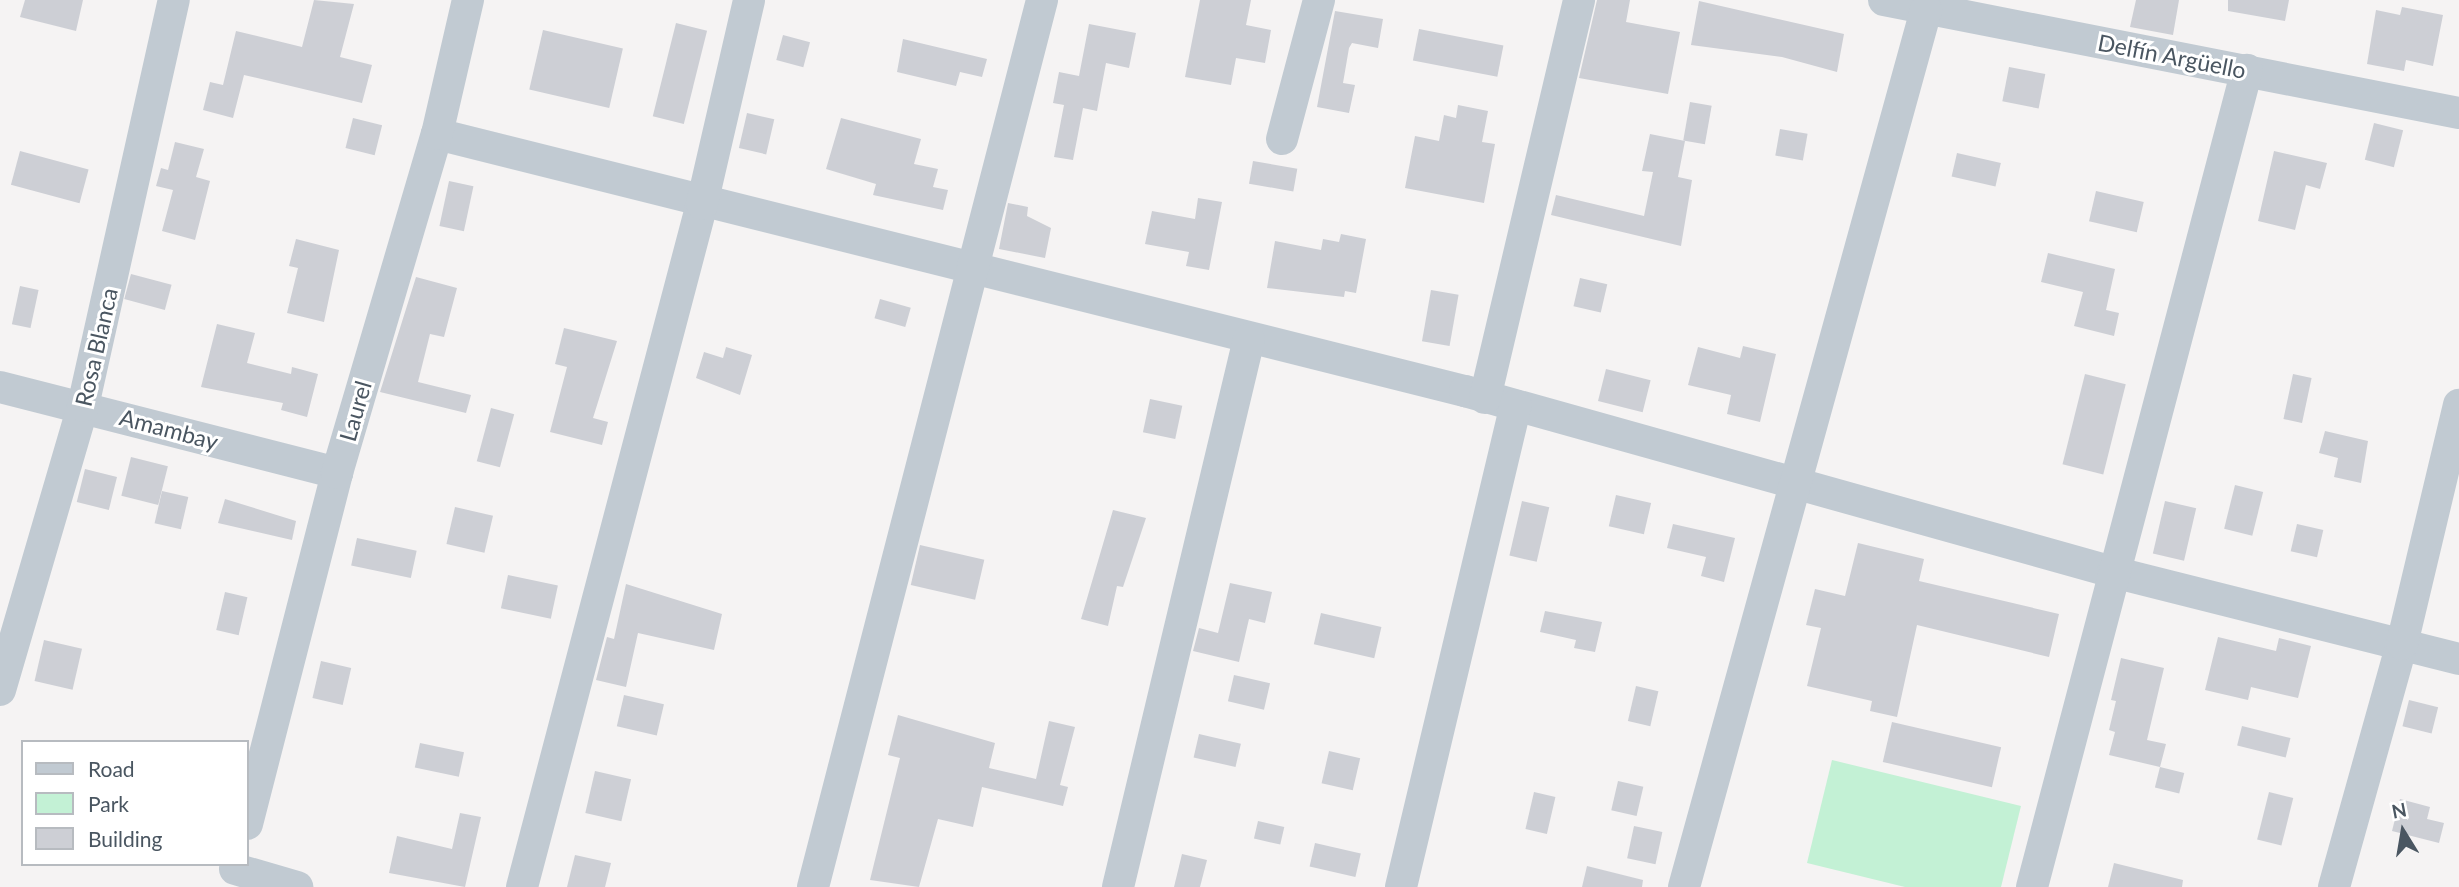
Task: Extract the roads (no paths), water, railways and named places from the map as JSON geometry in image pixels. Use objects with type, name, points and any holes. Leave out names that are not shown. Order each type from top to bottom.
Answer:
[{"type":"street","name":"Rosa Blanca","points":[[0,690],[83,406],[174,0]]},
{"type":"street","name":"Laurel","points":[[248,820],[337,473],[437,134],[468,0]]},
{"type":"street","points":[[522,887],[702,204],[750,0]]},
{"type":"street","points":[[813,887],[977,267],[1042,0]]},
{"type":"street","points":[[1282,139],[1319,0]]},
{"type":"street","points":[[1485,398],[1579,0]]},
{"type":"street","name":"Delfín Argüello","points":[[1884,0],[2459,113]]},
{"type":"street","points":[[1685,887],[1793,486],[1926,10]]},
{"type":"street","points":[[2032,887],[2247,70]]},
{"type":"street","points":[[437,134],[702,204],[977,267],[1516,406],[1793,486],[2113,572],[2459,659]]},
{"type":"street","points":[[1118,887],[1248,339]]},
{"type":"street","name":"Amambay","points":[[0,387],[83,406],[337,473]]},
{"type":"street","points":[[2334,887],[2402,644],[2459,404]]},
{"type":"street","points":[[1401,887],[1516,406]]},
{"type":"street","points":[[234,873],[297,887]]}]
